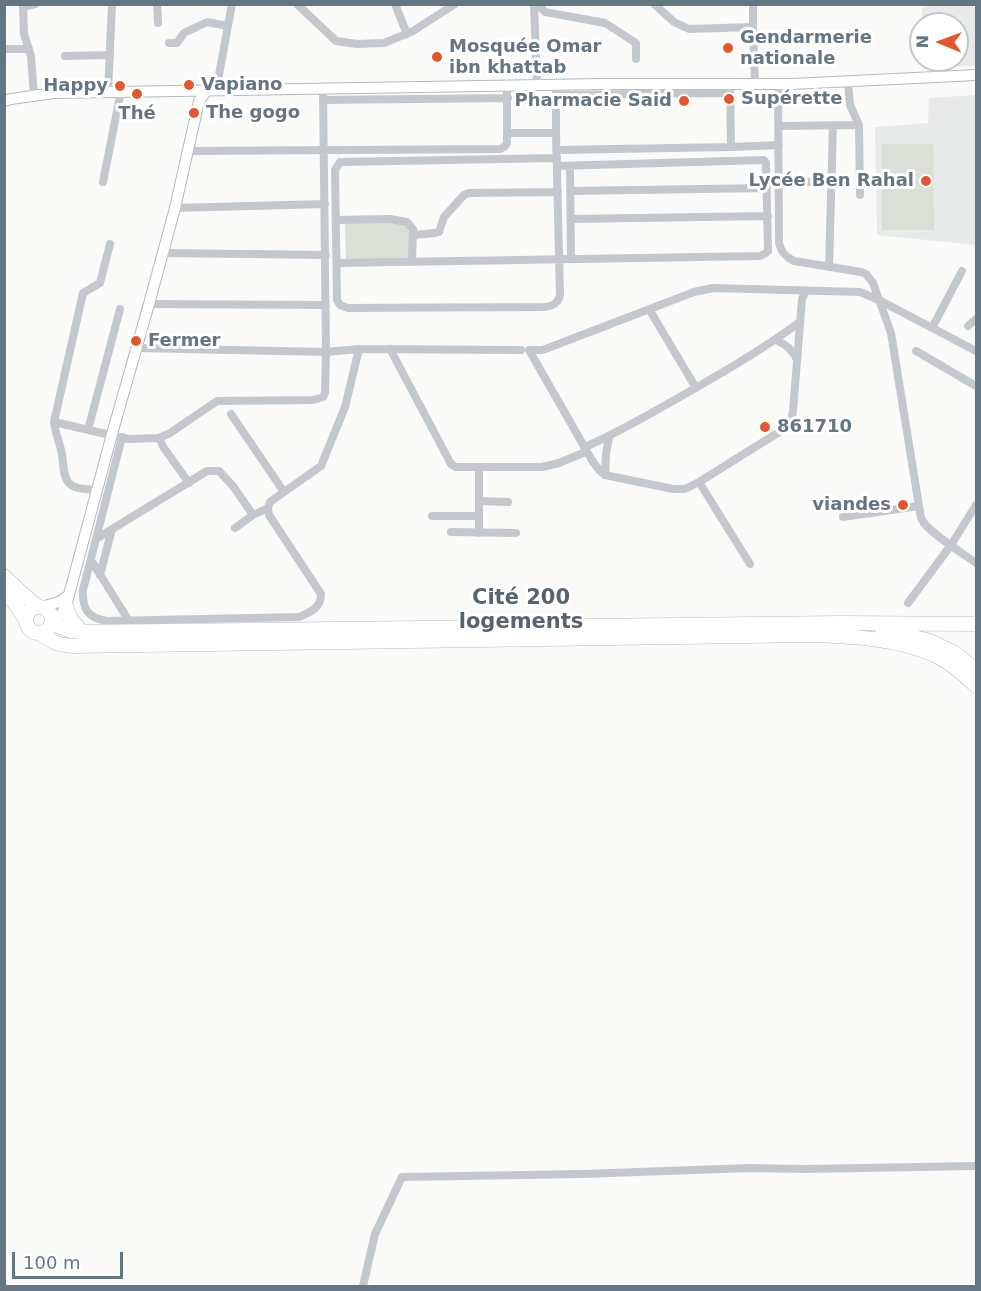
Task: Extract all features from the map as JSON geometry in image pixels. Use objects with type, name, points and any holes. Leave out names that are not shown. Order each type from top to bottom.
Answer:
[{"type":"highway","points":[[4,576],[23,594],[50,612],[52,621],[46,631],[40,633]]},
{"type":"highway","points":[[4,593],[14,602],[30,629],[52,642],[75,646],[814,635],[872,638],[933,654],[957,669],[976,687]]},
{"type":"highway","points":[[68,600],[70,618],[82,632]]},
{"type":"highway","points":[[26,620],[31,609],[40,607]]},
{"type":"highway","points":[[52,621],[71,631],[82,632],[842,623],[976,624]]},
{"type":"highway","points":[[842,623],[894,631],[930,641],[955,653],[976,670]]},
{"type":"main road","points":[[4,101],[54,93],[211,91],[323,95],[411,86],[537,85],[556,90],[730,89],[755,84],[976,75]]},
{"type":"main road","points":[[52,621],[61,615],[68,600],[97,490],[117,436],[200,101],[211,91]]},
{"type":"main road","points":[[40,607],[68,600]]},
{"type":"street","points":[[34,96],[31,56],[24,34],[23,7],[35,4]]},
{"type":"street","points":[[108,92],[112,4]]},
{"type":"street","points":[[157,4],[158,22]]},
{"type":"street","points":[[211,91],[232,4]]},
{"type":"street","points":[[297,4],[336,41],[357,44],[384,43],[413,32],[454,4]]},
{"type":"street","points":[[394,4],[407,34]]},
{"type":"street","points":[[536,4],[545,12],[605,23],[636,43],[636,59]]},
{"type":"street","points":[[536,4],[537,85]]},
{"type":"street","points":[[654,4],[674,22],[689,29],[753,27]]},
{"type":"street","points":[[753,4],[755,84]]},
{"type":"street","points":[[169,43],[177,43],[184,33],[207,22],[228,26]]},
{"type":"street","points":[[4,49],[29,49]]},
{"type":"street","points":[[65,56],[110,55]]},
{"type":"street","points":[[848,82],[850,105],[859,125],[860,195]]},
{"type":"street","points":[[778,84],[780,249],[794,261],[861,272],[866,274],[873,283],[891,333],[922,521],[976,563]]},
{"type":"street","points":[[188,151],[500,149],[506,145],[507,86]]},
{"type":"street","points":[[730,89],[731,147]]},
{"type":"street","points":[[556,90],[556,133],[557,158],[560,260],[559,299],[554,305],[544,307],[348,308],[340,305],[338,300],[335,170],[340,162],[557,158],[779,146]]},
{"type":"street","points":[[103,182],[121,91]]},
{"type":"street","points":[[54,422],[128,439],[159,438],[217,401],[313,400],[323,397],[326,352],[326,255],[323,95],[508,98]]},
{"type":"street","points":[[779,126],[859,125]]},
{"type":"street","points":[[829,267],[833,126]]},
{"type":"street","points":[[507,133],[556,133]]},
{"type":"street","points":[[337,263],[766,254],[769,247],[766,163],[764,160],[570,166],[557,158]]},
{"type":"street","points":[[570,166],[571,259]]},
{"type":"street","points":[[779,182],[831,182]]},
{"type":"street","points":[[570,191],[767,188]]},
{"type":"street","points":[[413,235],[439,232],[444,217],[464,195],[558,192]]},
{"type":"street","points":[[175,208],[325,204]]},
{"type":"street","points":[[570,219],[768,216]]},
{"type":"street","points":[[336,220],[390,219],[407,222],[413,229],[412,261]]},
{"type":"street","points":[[97,490],[78,488],[68,482],[54,422],[83,293],[100,283],[110,244]]},
{"type":"street","points":[[162,253],[326,255]]},
{"type":"street","points":[[932,328],[962,271]]},
{"type":"street","points":[[806,291],[802,299],[792,416],[787,426],[685,489],[673,489],[605,475],[596,468],[530,350],[548,348],[649,309],[704,289],[713,288],[860,292],[976,351]]},
{"type":"street","points":[[149,304],[326,305]]},
{"type":"street","points":[[88,430],[120,309]]},
{"type":"street","points":[[649,309],[696,388]]},
{"type":"street","points":[[891,333],[893,317],[898,310]]},
{"type":"street","points":[[968,326],[976,319]]},
{"type":"street","points":[[390,349],[451,464],[456,467],[542,467],[559,463],[609,437],[776,340],[800,322]]},
{"type":"street","points":[[776,340],[788,347],[798,362]]},
{"type":"street","points":[[137,348],[326,352],[359,349],[521,350]]},
{"type":"street","points":[[117,436],[83,591],[86,610],[100,620],[295,618],[318,607],[321,598],[320,591],[269,515],[268,508],[270,502],[321,466],[345,407],[359,349]]},
{"type":"street","points":[[916,351],[976,386]]},
{"type":"street","points":[[231,414],[284,492]]},
{"type":"street","points":[[605,475],[609,437]]},
{"type":"street","points":[[159,438],[189,483]]},
{"type":"street","points":[[479,467],[479,533]]},
{"type":"street","points":[[96,539],[207,471],[219,471],[233,486],[253,515]]},
{"type":"street","points":[[699,482],[750,564]]},
{"type":"street","points":[[480,501],[508,502]]},
{"type":"street","points":[[908,603],[951,545],[976,505]]},
{"type":"street","points":[[843,517],[919,506]]},
{"type":"street","points":[[234,528],[268,508]]},
{"type":"street","points":[[432,516],[479,516]]},
{"type":"street","points":[[100,575],[112,529]]},
{"type":"street","points":[[451,532],[516,533]]},
{"type":"street","points":[[90,560],[129,621]]},
{"type":"street","points":[[363,1287],[375,1234],[402,1176],[572,1174],[749,1168],[976,1166]]},
{"type":"shaded area","points":[[932,5],[976,5],[976,66],[969,66],[969,12],[922,12],[922,8]]},
{"type":"shaded area","name":"Lycée Ben Rahal","points":[[976,95],[976,245],[877,235],[875,127],[928,123],[929,98]]},
{"type":"shaded area","points":[[882,144],[933,144],[934,230],[882,230]]},
{"type":"shaded area","points":[[411,222],[411,258],[346,260],[345,223]]},
{"type":"place","name":"Gendarmerie nationale","points":[[728,48]]},
{"type":"place","name":"Mosquée Omar ibn khattab","points":[[437,57]]},
{"type":"place","name":"Vapiano","points":[[189,85]]},
{"type":"place","name":"Happy","points":[[120,86]]},
{"type":"place","name":"Thé","points":[[137,94]]},
{"type":"place","name":"Supérette","points":[[729,99]]},
{"type":"place","name":"Pharmacie Said","points":[[684,101]]},
{"type":"place","name":"The gogo","points":[[194,113]]},
{"type":"place","name":"Lycée Ben Rahal","points":[[926,181]]},
{"type":"place","name":"Fermer","points":[[136,341]]},
{"type":"place","name":"861710","points":[[765,427]]},
{"type":"place","name":"viandes","points":[[903,505]]},
{"type":"district","name":"Cité 200 logements","points":[[521,611]]}]
